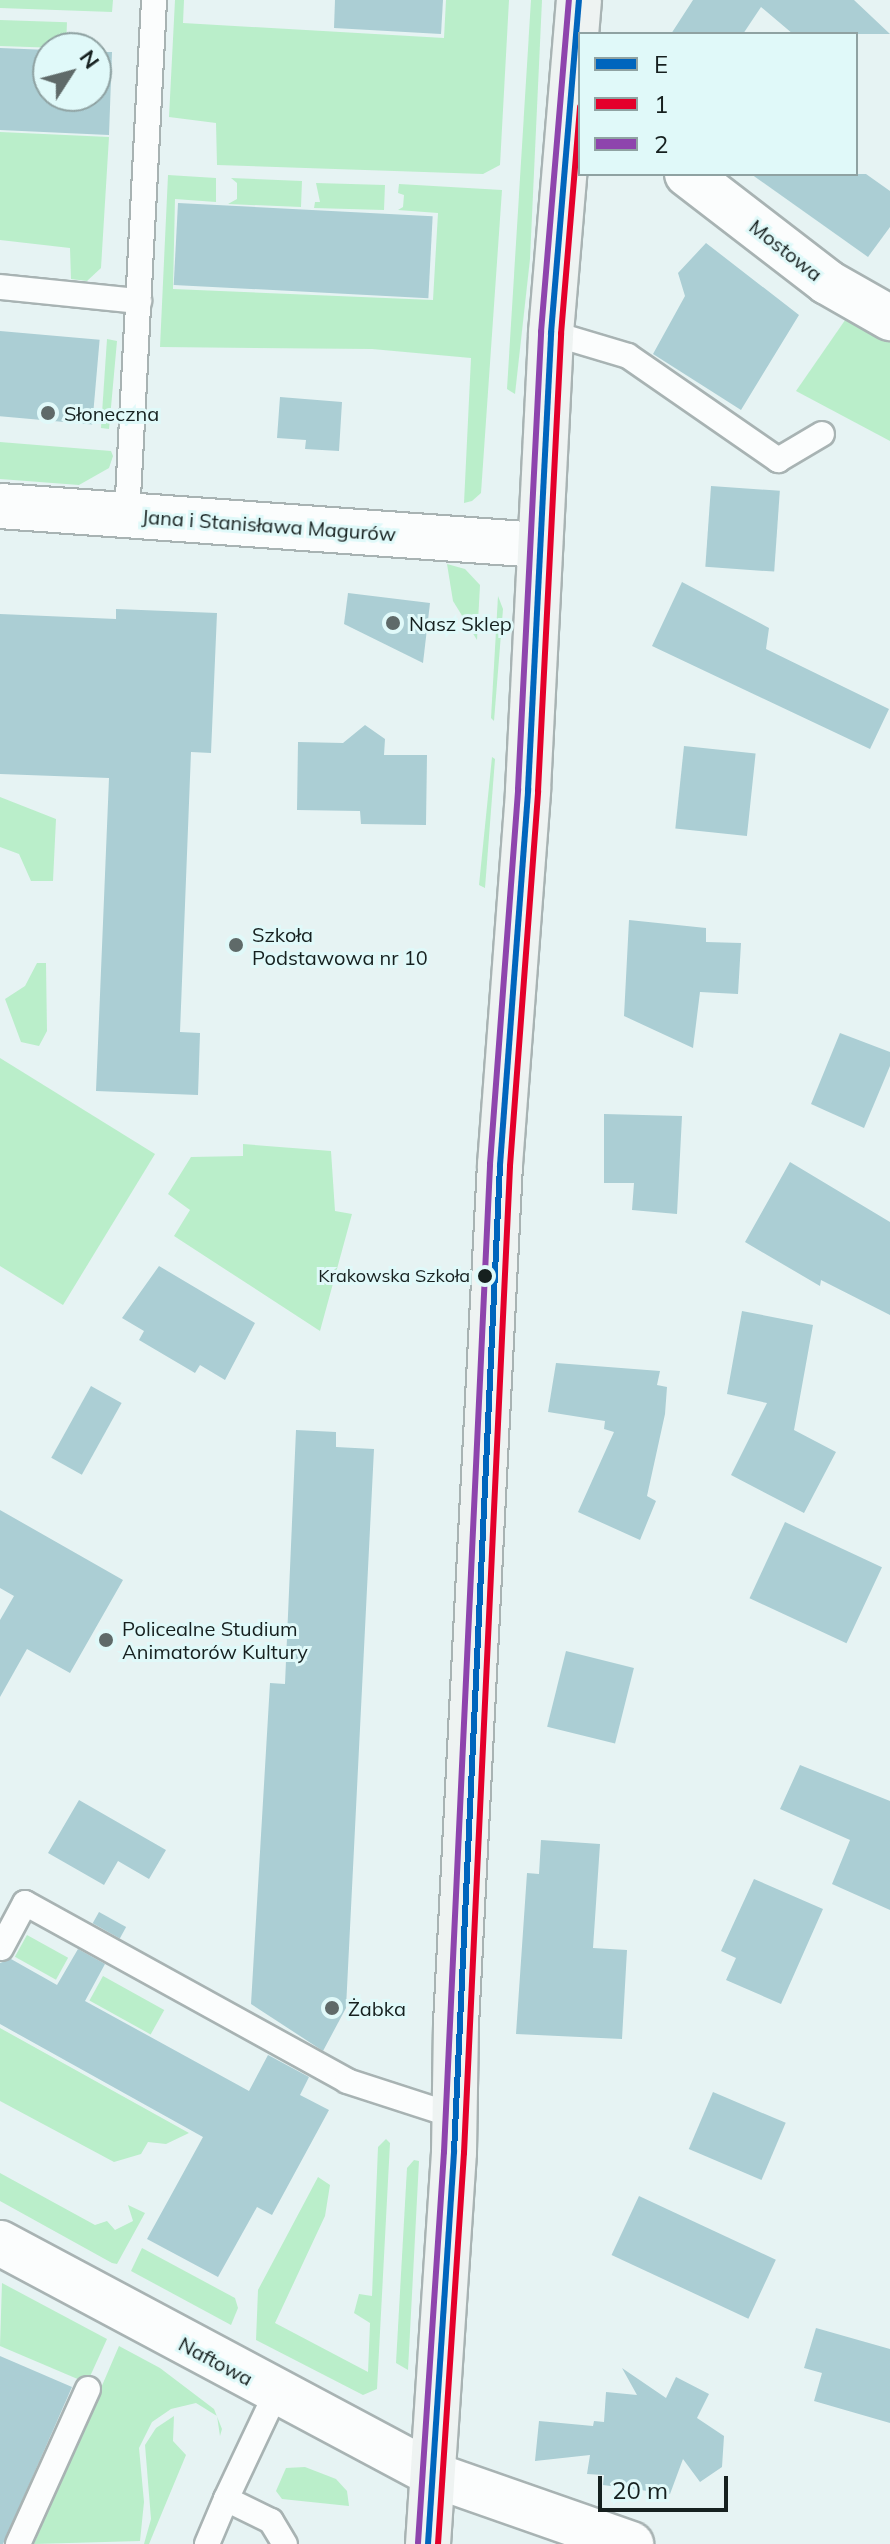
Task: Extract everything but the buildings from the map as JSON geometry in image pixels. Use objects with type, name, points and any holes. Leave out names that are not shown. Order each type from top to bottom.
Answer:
[{"type":"main road","points":[[578,32],[579,0]]},
{"type":"main road","points":[[428,2544],[455,2116],[500,1165],[528,790],[551,333],[576,108],[578,36]]},
{"type":"street","name":"Mostowa","points":[[690,176],[827,282],[890,318]]},
{"type":"street","name":"Jana i Stanisława Magurów","points":[[0,506],[539,545]]},
{"type":"street","name":"Naftowa","points":[[0,2243],[434,2475],[631,2544]]},
{"type":"lane","points":[[127,516],[154,0]]},
{"type":"lane","points":[[0,287],[139,301]]},
{"type":"lane","points":[[551,333],[628,356],[778,460],[822,434]]},
{"type":"lane","points":[[1,1948],[25,1903],[347,2081],[455,2116]]},
{"type":"lane","points":[[18,2544],[88,2389]]},
{"type":"lane","points":[[207,2544],[276,2393]]},
{"type":"lane","points":[[226,2499],[271,2521],[285,2544]]},
{"type":"green space","points":[[0,0],[113,0],[112,12],[0,8]]},
{"type":"green space","points":[[175,0],[184,0],[183,23],[444,38],[446,0],[509,0],[500,165],[483,174],[217,165],[216,123],[169,117]]},
{"type":"green space","points":[[531,0],[542,0],[530,259],[515,394],[507,389]]},
{"type":"green space","points":[[0,20],[67,22],[67,32],[32,32],[32,47],[0,46]]},
{"type":"green space","points":[[0,132],[109,137],[101,268],[87,281],[71,279],[70,248],[0,240]]},
{"type":"green space","points":[[168,175],[216,178],[216,202],[175,199],[173,289],[433,300],[438,213],[398,210],[403,207],[404,195],[398,193],[399,184],[502,190],[481,493],[464,503],[471,358],[372,349],[160,347]]},
{"type":"green space","points":[[231,178],[302,181],[301,207],[228,204],[237,199],[237,183]]},
{"type":"green space","points":[[316,183],[385,185],[384,210],[314,208],[315,202],[320,202]]},
{"type":"green space","points":[[850,313],[890,336],[890,441],[796,391]]},
{"type":"green space","points":[[107,339],[117,341],[109,429],[101,428]]},
{"type":"green space","points":[[0,442],[111,451],[113,456],[109,468],[79,485],[0,479]]},
{"type":"green space","points":[[447,564],[465,569],[480,585],[477,640],[453,601]]},
{"type":"green space","points":[[498,596],[503,609],[494,721],[491,718]]},
{"type":"green space","points":[[492,757],[495,759],[485,888],[479,885]]},
{"type":"green space","points":[[0,797],[56,819],[53,881],[31,881],[19,854],[0,847]]},
{"type":"green space","points":[[37,963],[46,963],[47,1031],[39,1046],[21,1042],[5,999],[25,986]]},
{"type":"green space","points":[[0,1058],[155,1154],[63,1305],[0,1266]]},
{"type":"green space","points":[[243,1144],[331,1151],[335,1211],[352,1214],[320,1331],[174,1236],[190,1210],[168,1194],[191,1157],[243,1156]]},
{"type":"green space","points":[[27,1935],[68,1958],[56,1980],[15,1957]]},
{"type":"green space","points":[[103,1976],[164,2010],[151,2034],[89,2000]]},
{"type":"green space","points":[[0,2028],[189,2133],[166,2144],[148,2142],[141,2154],[114,2162],[0,2101]]},
{"type":"green space","points":[[386,2139],[390,2143],[377,2389],[363,2395],[256,2340],[258,2290],[318,2177],[330,2185],[325,2216],[275,2323],[368,2372],[370,2323],[354,2313],[359,2294],[372,2296],[378,2147]]},
{"type":"green space","points":[[414,2160],[419,2161],[408,2370],[396,2363],[407,2168]]},
{"type":"green space","points":[[0,2173],[95,2225],[107,2221],[115,2230],[133,2221],[128,2205],[145,2213],[117,2264],[112,2263],[0,2201]]},
{"type":"green space","points":[[142,2248],[235,2298],[238,2308],[231,2325],[131,2271]]},
{"type":"green space","points":[[2,2283],[107,2339],[87,2383],[0,2346]]},
{"type":"green space","points":[[119,2346],[160,2368],[214,2409],[217,2416],[196,2403],[171,2409],[152,2422],[139,2448],[144,2502],[140,2541],[34,2544]]},
{"type":"green space","points":[[174,2416],[173,2441],[186,2455],[149,2544],[144,2544],[151,2519],[145,2445],[156,2428]]},
{"type":"green space","points":[[305,2467],[336,2479],[347,2491],[349,2506],[282,2499],[276,2491],[286,2468]]},
{"type":"transit line","name":"2","points":[[418,2543],[444,2152],[490,1164],[518,789],[541,332],[569,0]]},
{"type":"transit line","name":"E","points":[[428,2544],[454,2152],[500,1165],[528,790],[551,333],[579,0]]},
{"type":"transit line","name":"1","points":[[438,2544],[464,2153],[510,1166],[538,791],[561,334],[578,131]]},
{"type":"place","name":"Słoneczna","points":[[48,413]]},
{"type":"place","name":"Nasz Sklep","points":[[393,623]]},
{"type":"place","name":"Szkoła Podstawowa nr 10","points":[[236,945]]},
{"type":"place","name":"Krakowska Szkoła","points":[[485,1276]]},
{"type":"place","name":"Policealne Studium Animatorów Kultury","points":[[106,1640]]},
{"type":"place","name":"Żabka","points":[[332,2008]]}]
